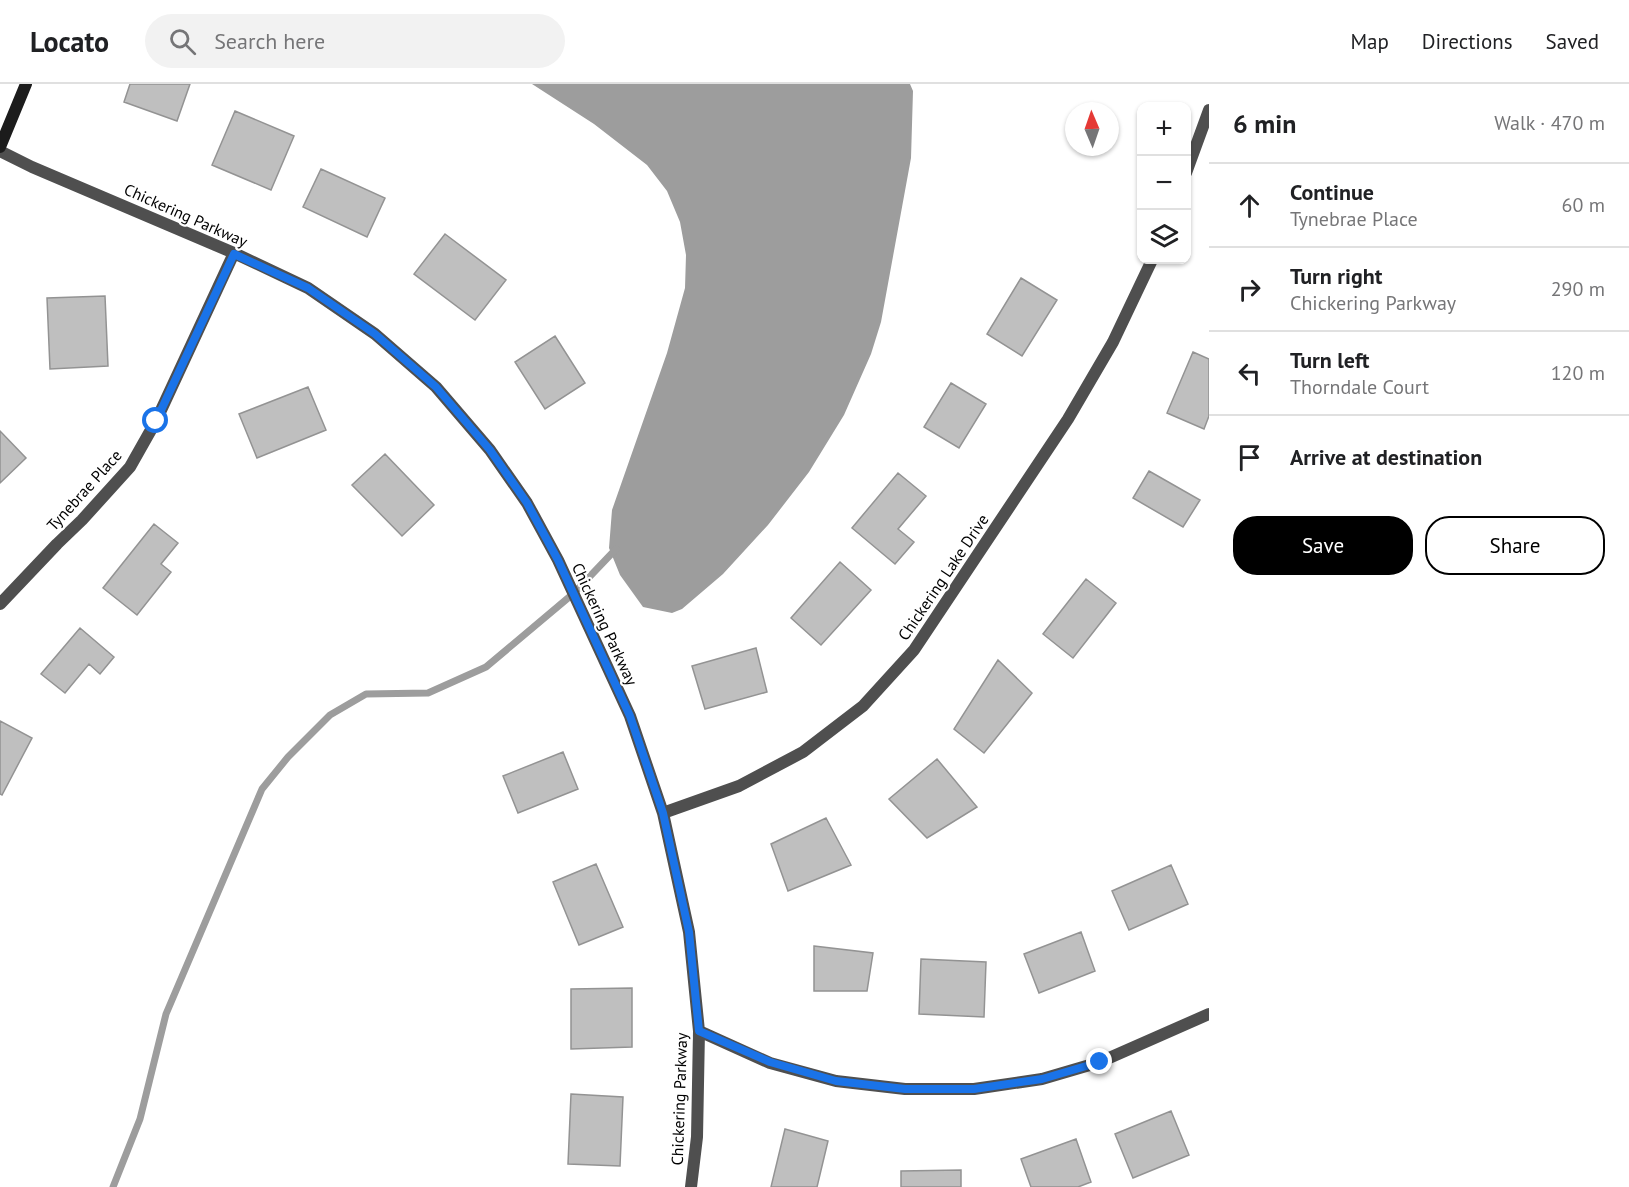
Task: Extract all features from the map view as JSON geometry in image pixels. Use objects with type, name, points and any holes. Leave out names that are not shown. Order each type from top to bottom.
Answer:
[{"type":"main road","points":[[0,149],[26,84]]},
{"type":"street","points":[[1191,159],[1209,110]]},
{"type":"street","name":"Chickering Parkway","points":[[0,149],[32,167],[308,288],[375,334],[436,387],[490,450],[527,503],[558,560],[630,716],[663,813],[689,932],[699,1031],[697,1137],[692,1187]]},
{"type":"street","name":"Tynebrae Place","points":[[0,604],[82,520],[130,466],[156,421],[234,254]]},
{"type":"street","name":"Chickering Lake Drive","points":[[663,813],[739,786],[803,752],[862,706],[914,650],[1068,419],[1113,342],[1150,264]]},
{"type":"street","points":[[699,1031],[770,1062],[836,1081],[905,1089],[974,1089],[1042,1079],[1100,1062],[1209,1014]]},
{"type":"shaded area","points":[[532,84],[910,84],[913,91],[911,158],[881,322],[871,354],[844,415],[809,472],[768,525],[723,574],[682,609],[672,613],[643,607],[620,575],[609,548],[612,510],[667,353],[685,288],[686,255],[680,222],[667,191],[647,165],[594,124]]},
{"type":"building","points":[[130,84],[190,84],[177,121],[124,102]]},
{"type":"building","points":[[235,111],[294,136],[271,190],[212,165]]},
{"type":"building","points":[[321,169],[385,198],[367,237],[303,207]]},
{"type":"building","points":[[445,234],[506,280],[475,320],[414,274]]},
{"type":"building","points":[[1021,278],[1057,300],[1022,356],[987,334]]},
{"type":"building","points":[[105,296],[108,366],[50,369],[47,298]]},
{"type":"building","points":[[555,336],[585,383],[545,409],[515,362]]},
{"type":"building","points":[[1193,352],[1209,359],[1209,416],[1204,429],[1167,413]]},
{"type":"building","points":[[951,383],[986,404],[959,448],[924,427]]},
{"type":"building","points":[[308,387],[326,430],[257,458],[239,414]]},
{"type":"building","points":[[0,431],[26,458],[0,483]]},
{"type":"building","points":[[385,454],[434,505],[402,536],[352,485]]},
{"type":"building","points":[[1149,471],[1200,500],[1183,527],[1133,498]]},
{"type":"building","points":[[898,473],[926,496],[898,529],[914,542],[895,564],[852,528]]},
{"type":"building","points":[[154,524],[178,543],[161,564],[171,572],[137,615],[103,588]]},
{"type":"building","points":[[840,562],[871,590],[821,645],[791,618]]},
{"type":"building","points":[[1086,579],[1116,603],[1073,658],[1043,634]]},
{"type":"building","points":[[80,628],[114,657],[100,674],[89,664],[65,693],[41,674]]},
{"type":"building","points":[[756,648],[767,692],[705,709],[692,666]]},
{"type":"building","points":[[998,660],[1032,693],[984,753],[954,729]]},
{"type":"building","points":[[0,721],[32,738],[2,795],[0,794]]},
{"type":"building","points":[[563,752],[578,789],[518,813],[503,776]]},
{"type":"building","points":[[937,759],[977,807],[927,838],[889,799]]},
{"type":"building","points":[[826,818],[851,865],[788,891],[771,844]]},
{"type":"building","points":[[596,864],[623,927],[579,945],[553,882]]},
{"type":"building","points":[[1171,865],[1188,904],[1129,930],[1112,891]]},
{"type":"building","points":[[1081,932],[1095,971],[1039,993],[1024,954]]},
{"type":"building","points":[[814,946],[873,953],[867,991],[814,991]]},
{"type":"building","points":[[921,959],[986,962],[984,1017],[919,1014]]},
{"type":"building","points":[[632,988],[632,1047],[571,1049],[571,989]]},
{"type":"building","points":[[571,1094],[623,1097],[620,1166],[568,1164]]},
{"type":"building","points":[[1171,1111],[1189,1155],[1133,1178],[1115,1134]]},
{"type":"building","points":[[785,1129],[828,1141],[817,1187],[771,1187]]},
{"type":"building","points":[[1076,1139],[1091,1182],[1078,1187],[1031,1187],[1021,1159]]},
{"type":"building","points":[[961,1170],[961,1187],[901,1187],[901,1171]]},
{"type":"waterway","points":[[113,1187],[140,1119],[166,1014],[262,789],[288,757],[330,715],[366,694],[428,693],[486,667],[574,593],[616,549]]},
{"type":"route","points":[[156,421],[234,254],[308,288],[375,334],[436,387],[490,450],[527,503],[558,560],[630,716],[663,813],[689,932],[699,1031],[770,1062],[836,1081],[905,1089],[974,1089],[1042,1079],[1100,1062]]}]
